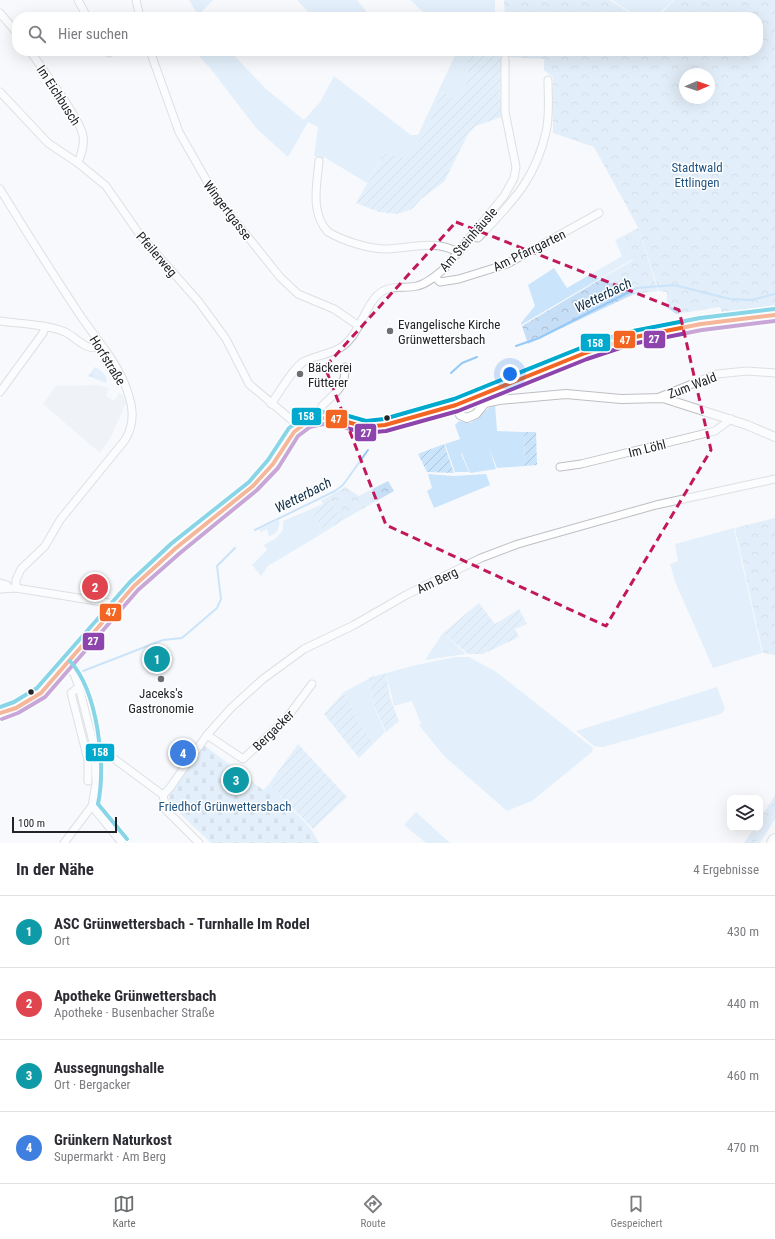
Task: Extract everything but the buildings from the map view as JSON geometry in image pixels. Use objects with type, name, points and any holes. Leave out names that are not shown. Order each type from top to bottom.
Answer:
[{"type":"main road","points":[[0,713],[16,708],[36,696],[66,665],[134,586],[158,564],[236,501],[258,481],[300,427],[307,422],[322,418],[337,420],[358,426],[371,426],[410,418],[456,405],[585,353],[630,338],[701,324],[775,314]]},
{"type":"street","points":[[78,0],[85,12]]},
{"type":"street","points":[[136,0],[139,12]]},
{"type":"street","points":[[0,13],[12,27]]},
{"type":"street","name":"Im Eichbusch","points":[[33,56],[69,109],[83,134],[83,149],[78,163]]},
{"type":"street","name":"Wingertgasse","points":[[152,56],[179,132],[216,197],[280,277],[298,294],[334,309],[359,326]]},
{"type":"street","name":"Am Steinhäusle","points":[[271,404],[298,367],[305,361],[341,348],[351,338],[375,299],[382,291],[396,287],[417,286],[435,277],[459,253],[504,196],[514,178],[516,167],[505,112],[505,59]]},
{"type":"street","points":[[472,236],[478,238],[514,199],[530,177],[547,131],[548,80]]},
{"type":"street","name":"Pfeilerweg","points":[[0,92],[48,143],[78,163],[106,186],[140,235],[199,302],[226,339],[249,384],[300,427]]},
{"type":"street","points":[[319,161],[316,194],[317,209],[322,226],[328,232],[373,247],[386,249],[443,245],[459,253]]},
{"type":"street","name":"Horfstraße","points":[[0,189],[101,346],[119,371],[124,381],[132,406],[132,429],[106,465],[60,520],[45,546],[21,569],[16,580],[16,588]]},
{"type":"street","name":"Am Pfarrgarten","points":[[435,277],[440,282],[459,279],[507,264],[599,213]]},
{"type":"street","points":[[0,321],[64,332],[88,347],[97,348],[101,346]]},
{"type":"street","points":[[0,392],[43,333],[45,328]]},
{"type":"street","points":[[322,418],[322,406],[343,385],[346,378],[345,367]]},
{"type":"street","name":"Zum Wald","points":[[657,398],[717,374],[747,371],[775,373]]},
{"type":"street","points":[[456,405],[460,415],[467,418],[476,414],[485,403],[499,400],[566,394],[621,399],[669,399],[775,437]]},
{"type":"street","name":"Im Löhl","points":[[560,467],[581,464],[715,431],[730,420]]},
{"type":"street","name":"Am Berg","points":[[163,795],[169,789],[207,735],[245,695],[282,664],[304,649],[354,625],[406,595],[481,558],[518,544],[611,517],[775,479]]},
{"type":"street","points":[[0,583],[7,584],[4,589]]},
{"type":"street","points":[[4,589],[16,588],[109,603],[114,608]]},
{"type":"street","points":[[64,843],[92,806],[96,783],[95,750],[79,687],[74,674],[66,665]]},
{"type":"street","name":"Bergacker","points":[[207,735],[243,759],[286,719],[312,684]]},
{"type":"street","points":[[79,687],[72,693],[88,760],[88,781]]},
{"type":"street","points":[[95,750],[101,749],[163,795],[166,810],[199,843]]},
{"type":"street","points":[[92,806],[122,843]]},
{"type":"highlighted area","points":[[456,222],[679,310],[711,450],[606,626],[386,525],[325,367]]},
{"type":"shaded area","points":[[96,385],[109,388],[106,396],[114,401],[119,393],[123,395],[126,403],[111,437],[100,453],[43,404],[56,386]]},
{"type":"green space","points":[[189,0],[213,0],[201,12],[196,12]]},
{"type":"green space","points":[[297,0],[357,0],[367,12],[308,12]]},
{"type":"green space","points":[[410,0],[495,0],[495,12],[423,12]]},
{"type":"green space","points":[[504,0],[610,0],[628,12],[505,12]]},
{"type":"green space","points":[[612,0],[673,0],[660,12],[629,11]]},
{"type":"green space","name":"Stadtwald Ettlingen","points":[[674,0],[775,0],[775,309],[722,313],[720,307],[676,314],[667,307],[667,292],[659,291],[638,227],[594,147],[553,133],[553,77],[544,70],[544,59],[509,56],[763,56],[763,12],[663,12]]},
{"type":"green space","points":[[199,56],[235,56],[266,89],[304,120],[320,102],[334,76],[411,135],[418,135],[455,56],[467,56],[468,77],[460,100],[442,92],[423,136],[412,151],[405,158],[385,152],[367,183],[324,157],[324,159],[314,156],[318,127],[308,122],[288,157],[257,129],[210,68]]},
{"type":"green space","points":[[467,56],[501,56],[500,98],[504,116],[476,126],[468,134],[444,182],[421,199],[412,209],[397,214],[379,212],[356,203],[385,152],[405,158],[423,136],[442,92],[460,100],[468,77]]},
{"type":"green space","points":[[638,228],[658,291],[634,294],[528,344],[522,326],[633,260],[625,235]]},
{"type":"green space","points":[[625,235],[633,259],[521,325],[535,306],[528,285],[554,268],[567,288],[622,256],[615,240]]},
{"type":"green space","points":[[95,367],[105,375],[107,379],[106,383],[88,376]]},
{"type":"green space","points":[[495,404],[497,431],[524,432],[525,466],[497,468],[489,448],[496,469],[470,473],[462,454],[464,452],[461,454],[469,472],[455,472],[445,444],[460,439],[455,425],[459,421],[470,423]]},
{"type":"green space","points":[[524,432],[536,432],[537,465],[525,466]]},
{"type":"green space","points":[[444,444],[454,473],[427,472],[418,454]]},
{"type":"green space","points":[[428,474],[453,476],[486,474],[490,485],[434,508],[427,491],[432,488]]},
{"type":"green space","points":[[388,481],[394,491],[343,520],[328,497],[345,487],[359,496]]},
{"type":"green space","points":[[328,497],[343,520],[323,533],[311,509],[323,504],[321,500]]},
{"type":"green space","points":[[311,509],[323,533],[268,566],[261,576],[252,565],[267,550],[264,545],[276,538],[283,530],[283,521]]},
{"type":"green space","points":[[775,518],[775,655],[763,653],[735,528]]},
{"type":"green space","points":[[279,520],[277,530],[269,537],[267,529],[261,532],[259,530]]},
{"type":"green space","points":[[734,528],[762,653],[713,668],[676,584],[670,564],[678,561],[675,544]]},
{"type":"green space","points":[[479,603],[495,624],[519,609],[527,624],[515,629],[519,637],[483,654],[468,654],[443,633]]},
{"type":"green space","points":[[443,633],[466,654],[425,660]]},
{"type":"green space","points":[[455,657],[469,657],[495,671],[593,748],[592,752],[532,801],[507,811],[444,756],[419,725],[421,724],[412,701],[394,706],[386,673]]},
{"type":"green space","points":[[386,673],[390,698],[399,721],[386,732],[374,706],[368,678]]},
{"type":"green space","points":[[368,679],[374,707],[385,732],[374,743],[359,722],[344,692]]},
{"type":"green space","points":[[717,687],[725,709],[721,714],[603,747],[594,746],[576,731]]},
{"type":"green space","points":[[344,692],[359,722],[374,743],[359,758],[324,714]]},
{"type":"green space","points":[[298,744],[347,797],[313,829],[269,784]]},
{"type":"green space","name":"Friedhof Grünwettersbach","points":[[204,745],[263,790],[269,784],[311,829],[319,843],[211,843],[169,803],[169,796]]},
{"type":"green space","points":[[775,795],[775,812],[763,831],[763,814]]},
{"type":"green space","points":[[416,812],[450,843],[426,843],[404,825]]},
{"type":"green space","points":[[775,812],[775,819],[760,843],[755,843]]},
{"type":"green space","points":[[752,831],[763,831],[755,843],[744,843]]},
{"type":"waterway","name":"Wetterbach","points":[[516,346],[539,338],[637,288],[674,285],[730,299],[751,300],[775,294]]},
{"type":"waterway","name":"Wetterbach","points":[[451,373],[462,363],[477,357]]},
{"type":"waterway","name":"Wetterbach","points":[[255,530],[335,491],[343,485],[368,450]]},
{"type":"waterway","name":"Wetterbach","points":[[83,671],[163,640],[182,638],[217,608],[221,599],[217,566],[235,548]]},
{"type":"transit line","name":"158","points":[[0,707],[14,702],[37,688],[130,582],[172,543],[249,482],[268,460],[289,428],[304,417],[322,412],[338,413],[366,421],[384,419],[454,399],[583,347],[628,332],[700,318],[774,309]]},
{"type":"transit line","name":"47","points":[[0,713],[16,708],[41,693],[134,586],[176,548],[253,486],[273,464],[294,432],[307,422],[322,418],[337,419],[365,427],[385,425],[456,405],[585,353],[630,338],[701,324],[775,315]]},
{"type":"transit line","name":"27","points":[[2,719],[18,713],[45,697],[138,590],[180,553],[257,490],[278,468],[298,436],[310,427],[323,424],[336,425],[364,433],[386,431],[458,411],[587,359],[632,344],[702,330],[775,321]]},
{"type":"transit line","name":"158","points":[[70,661],[80,674],[87,691],[98,730],[101,770],[98,804],[127,839]]},
{"type":"place","name":"Evangelische Kirche Grünwettersbach","points":[[390,331]]},
{"type":"place","name":"Bäckerei Fütterer","points":[[300,374]]},
{"type":"place","name":"Apotheke Grünwettersbach","points":[[95,587]]},
{"type":"place","name":"ASC Grünwettersbach - Turnhalle Im Rodel","points":[[157,659]]},
{"type":"place","name":"Jaceks's Gastronomie","points":[[161,679]]},
{"type":"place","name":"Grünkern Naturkost","points":[[183,753]]},
{"type":"place","name":"Aussegnungshalle","points":[[236,780]]}]
